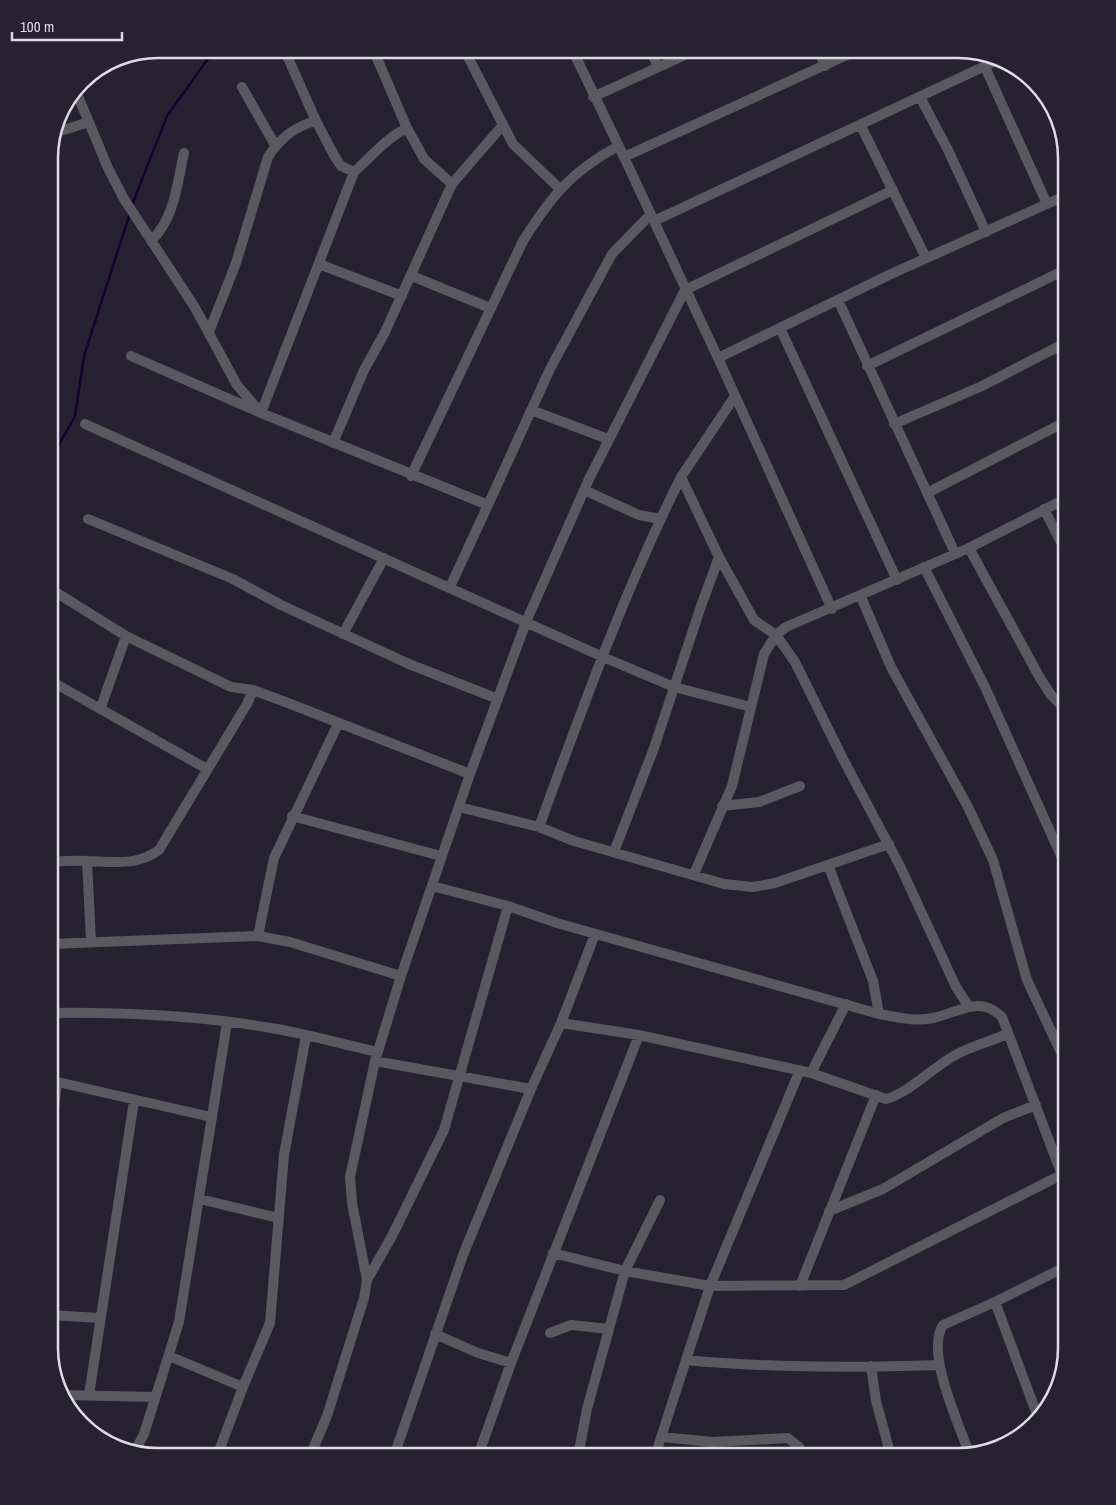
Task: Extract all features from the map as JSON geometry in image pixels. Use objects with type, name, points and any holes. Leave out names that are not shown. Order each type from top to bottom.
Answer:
[{"type":"street","points":[[288,58],[316,121],[341,166],[354,172]]},
{"type":"street","points":[[377,58],[407,128],[424,159],[452,184]]},
{"type":"street","points":[[468,58],[513,144],[559,188]]},
{"type":"street","points":[[576,58],[718,358],[832,609]]},
{"type":"street","points":[[654,58],[658,67]]},
{"type":"street","points":[[593,97],[678,58]]},
{"type":"street","points":[[822,58],[825,66]]},
{"type":"street","points":[[624,157],[841,58]]},
{"type":"street","points":[[450,587],[550,369],[612,254],[652,218],[860,126],[992,64]]},
{"type":"street","points":[[985,67],[1047,204]]},
{"type":"street","points":[[242,87],[276,145]]},
{"type":"street","points":[[79,96],[108,168],[124,199],[194,306],[236,385],[261,413]]},
{"type":"street","points":[[920,97],[948,150],[986,232]]},
{"type":"street","points":[[209,332],[236,263],[264,169],[276,145],[295,128],[316,121]]},
{"type":"street","points":[[61,131],[89,122]]},
{"type":"street","points":[[333,443],[364,370],[412,276],[452,184],[502,126]]},
{"type":"street","points":[[860,126],[926,258]]},
{"type":"street","points":[[261,413],[354,172],[378,152],[391,136],[407,128]]},
{"type":"street","points":[[411,476],[490,308],[506,281],[523,241],[559,188],[591,162],[618,146]]},
{"type":"street","points":[[151,241],[162,231],[170,217],[184,153]]},
{"type":"street","points":[[367,1280],[352,1203],[350,1177],[376,1057],[441,856],[526,622],[560,541],[608,439],[685,290],[893,190]]},
{"type":"street","points":[[718,358],[926,258],[1058,199]]},
{"type":"street","points":[[319,264],[402,296]]},
{"type":"street","points":[[867,366],[1058,273]]},
{"type":"street","points":[[412,276],[490,308]]},
{"type":"street","points":[[838,300],[954,553]]},
{"type":"street","points":[[780,328],[897,580]]},
{"type":"street","points":[[894,424],[982,386],[1058,347]]},
{"type":"street","points":[[131,356],[411,476],[488,505]]},
{"type":"street","points":[[539,827],[603,657],[660,520],[681,477],[735,396]]},
{"type":"street","points":[[531,410],[608,439]]},
{"type":"street","points":[[85,424],[603,657],[674,687],[751,707]]},
{"type":"street","points":[[927,493],[1058,426]]},
{"type":"street","points":[[681,477],[719,557],[754,620],[776,635],[795,662],[843,759],[889,844],[956,986],[969,1007]]},
{"type":"street","points":[[584,490],[639,515],[660,520]]},
{"type":"street","points":[[694,874],[732,786],[764,654],[776,635],[786,627],[861,597],[954,553],[969,548],[1058,502]]},
{"type":"street","points":[[1044,509],[1058,536]]},
{"type":"street","points":[[88,519],[233,579],[343,634],[409,664],[498,699]]},
{"type":"street","points":[[969,548],[1040,678],[1051,695],[1058,702]]},
{"type":"street","points":[[614,852],[654,748],[719,557]]},
{"type":"street","points":[[343,634],[384,558]]},
{"type":"street","points":[[924,567],[985,688],[1058,847]]},
{"type":"street","points":[[58,594],[126,636],[231,686],[253,690],[470,774]]},
{"type":"street","points":[[861,597],[891,667],[968,807],[993,860],[1027,980],[1058,1046]]},
{"type":"street","points":[[101,707],[126,636]]},
{"type":"street","points":[[58,685],[101,707],[142,733],[207,769]]},
{"type":"street","points":[[58,862],[87,860],[130,863],[148,858],[159,850],[253,690]]},
{"type":"street","points":[[258,936],[271,867],[292,816],[338,724]]},
{"type":"street","points":[[722,806],[759,802],[800,786]]},
{"type":"street","points":[[459,807],[539,827],[614,852],[724,884],[754,887],[775,883],[889,844]]},
{"type":"street","points":[[292,816],[441,856]]},
{"type":"street","points":[[87,860],[91,941]]},
{"type":"street","points":[[828,865],[873,981],[879,1014]]},
{"type":"street","points":[[432,886],[508,906],[595,934],[879,1014],[909,1020],[934,1018],[969,1007],[983,1006],[994,1009],[1002,1017],[1058,1163]]},
{"type":"street","points":[[314,1447],[327,1416],[364,1298],[367,1280],[392,1236],[444,1130],[508,906]]},
{"type":"street","points":[[397,1447],[463,1255],[531,1089],[561,1023],[595,934]]},
{"type":"street","points":[[58,943],[258,936],[290,942],[401,976]]},
{"type":"street","points":[[811,1073],[846,1004]]},
{"type":"street","points":[[58,1013],[123,1014],[279,1029],[376,1057],[460,1076],[531,1089]]},
{"type":"street","points":[[138,1446],[144,1434],[179,1322],[227,1023]]},
{"type":"street","points":[[561,1023],[639,1035],[800,1070],[886,1099],[896,1096],[961,1052],[1008,1034]]},
{"type":"street","points":[[481,1447],[553,1253],[639,1035]]},
{"type":"street","points":[[221,1447],[243,1387],[270,1323],[284,1155],[306,1036]]},
{"type":"street","points":[[659,1448],[710,1286],[800,1070]]},
{"type":"street","points":[[58,1082],[211,1117]]},
{"type":"street","points":[[800,1286],[876,1095]]},
{"type":"street","points":[[89,1395],[134,1101]]},
{"type":"street","points":[[829,1211],[883,1189],[1002,1118],[1036,1105]]},
{"type":"street","points":[[553,1253],[625,1271],[710,1286],[844,1286],[1058,1176]]},
{"type":"street","points":[[200,1199],[278,1218]]},
{"type":"street","points":[[580,1448],[625,1271],[660,1200]]},
{"type":"street","points":[[967,1447],[939,1365],[938,1332],[943,1325],[1058,1270]]},
{"type":"street","points":[[995,1302],[1036,1411]]},
{"type":"street","points":[[58,1316],[100,1318]]},
{"type":"street","points":[[550,1333],[571,1325],[609,1329]]},
{"type":"street","points":[[435,1334],[478,1353],[511,1363]]},
{"type":"street","points":[[169,1356],[243,1387]]},
{"type":"street","points":[[686,1360],[719,1364],[939,1365]]},
{"type":"street","points":[[871,1366],[876,1401],[889,1448]]},
{"type":"street","points":[[70,1395],[155,1397]]},
{"type":"street","points":[[662,1437],[712,1442],[788,1438],[799,1448]]},
{"type":"street","points":[[712,1442],[714,1448]]},
{"type":"waterway","points":[[132,205],[167,116],[209,58]]},
{"type":"waterway","points":[[58,446],[75,416],[84,356],[130,213]]}]
